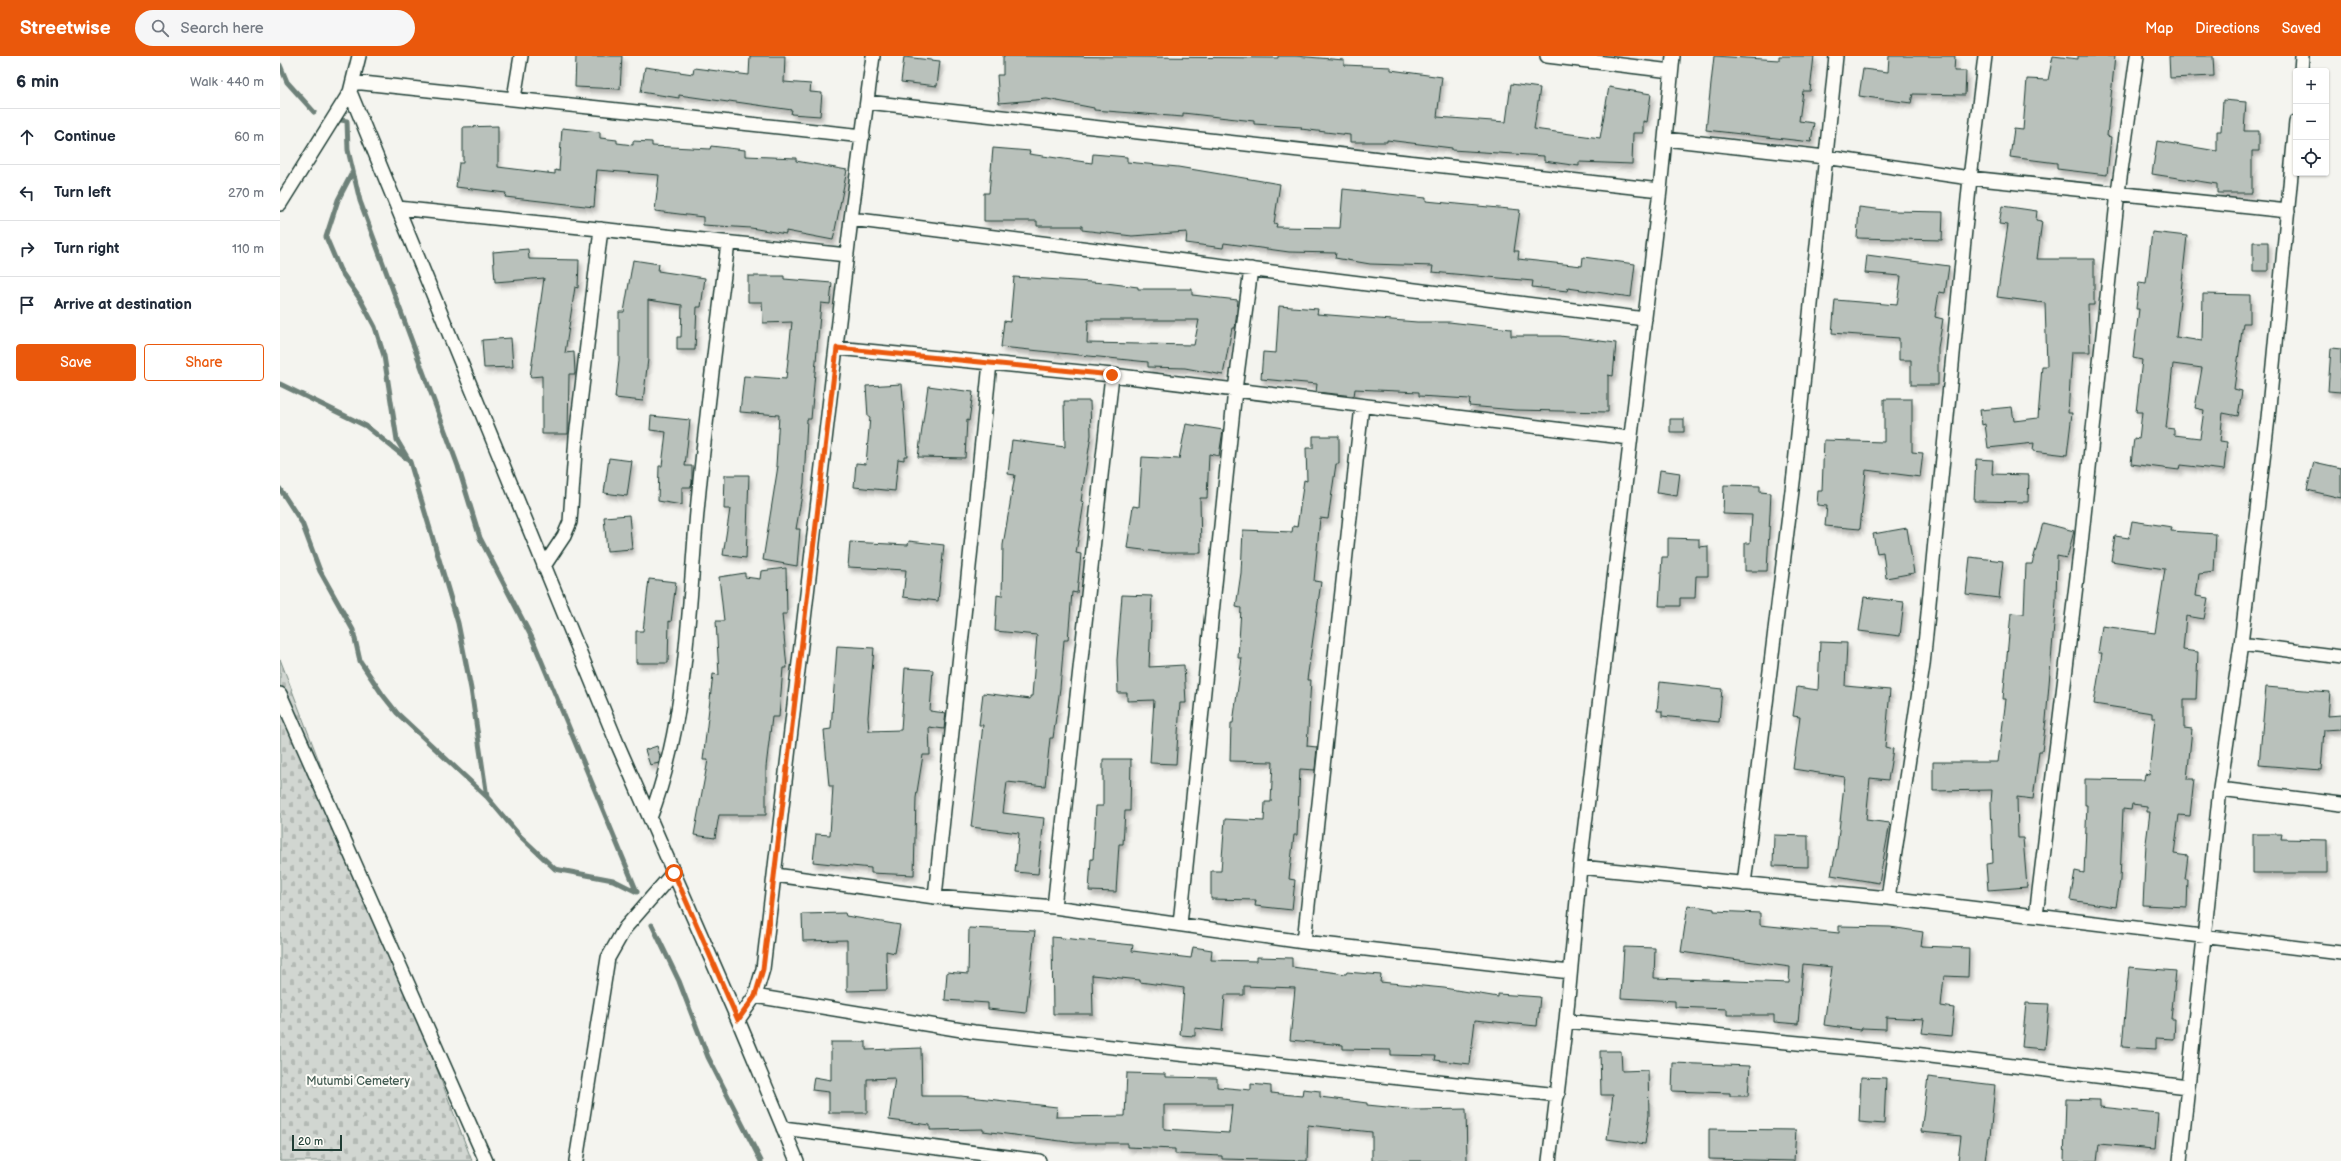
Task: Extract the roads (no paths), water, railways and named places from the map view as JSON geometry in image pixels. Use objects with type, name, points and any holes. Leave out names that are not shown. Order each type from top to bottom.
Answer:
[{"type":"street","points":[[280,204],[352,87],[359,56]]},
{"type":"street","points":[[510,98],[515,56]]},
{"type":"street","points":[[510,98],[521,56]]},
{"type":"street","points":[[738,1020],[755,996],[763,969],[851,220],[873,56]]},
{"type":"street","points":[[1547,56],[1671,71]]},
{"type":"street","points":[[1549,1161],[1566,1021],[1580,867],[1660,190],[1673,56]]},
{"type":"street","points":[[1744,884],[1794,474],[1836,56]]},
{"type":"street","points":[[1888,898],[1923,665],[1970,178],[1985,56]]},
{"type":"street","points":[[2036,916],[2082,536],[2118,192],[2137,56]]},
{"type":"street","points":[[2301,68],[2302,56]]},
{"type":"street","points":[[352,87],[510,98],[863,136]]},
{"type":"street","points":[[352,87],[398,208],[544,566],[797,1161]]},
{"type":"street","points":[[867,102],[1660,190]]},
{"type":"street","points":[[1665,139],[1825,157],[1970,178],[2118,192],[2288,211]]},
{"type":"street","points":[[2180,1161],[2220,789],[2241,644],[2268,418],[2294,140]]},
{"type":"street","points":[[398,208],[847,255]]},
{"type":"street","points":[[851,220],[1645,319]]},
{"type":"street","points":[[544,566],[564,536],[570,522],[576,437],[601,229]]},
{"type":"street","points":[[650,818],[659,793],[671,745],[683,667],[700,480],[728,243]]},
{"type":"street","points":[[1180,924],[1235,390],[1251,269]]},
{"type":"street","points":[[837,348],[1112,375],[1630,438]]},
{"type":"street","points":[[934,897],[990,363]]},
{"type":"street","points":[[1054,907],[1112,375]]},
{"type":"street","points":[[1304,942],[1362,406]]},
{"type":"street","points":[[2241,644],[2341,658]]},
{"type":"street","points":[[280,694],[486,1161]]},
{"type":"street","points":[[2220,789],[2341,804]]},
{"type":"street","points":[[1580,867],[1888,898],[2341,953]]},
{"type":"street","points":[[576,1161],[608,958],[625,928],[674,873]]},
{"type":"street","points":[[775,875],[934,897],[1054,907],[1304,942],[1570,972]]},
{"type":"street","points":[[755,996],[974,1032],[1558,1095]]},
{"type":"street","points":[[1566,1021],[1914,1054],[2188,1087]]},
{"type":"street","points":[[783,1128],[1039,1161]]},
{"type":"waterway","points":[[280,65],[287,82],[314,112]]},
{"type":"waterway","points":[[341,120],[347,121],[348,150],[360,201],[458,466],[480,538],[532,638],[637,892]]},
{"type":"waterway","points":[[352,173],[338,200],[326,237],[340,270],[360,299],[375,327],[384,356],[397,440],[410,462],[458,623],[471,689],[487,797],[520,836],[555,869],[613,880],[637,892]]},
{"type":"waterway","points":[[280,384],[366,426],[406,458]]},
{"type":"waterway","points":[[280,489],[302,523],[320,571],[353,630],[360,661],[382,694],[397,713],[487,797]]},
{"type":"waterway","points":[[652,925],[679,981],[708,1057],[761,1161]]},
{"type":"park label","name":"Mutumbi Cemetery","points":[[358,1081]]}]
